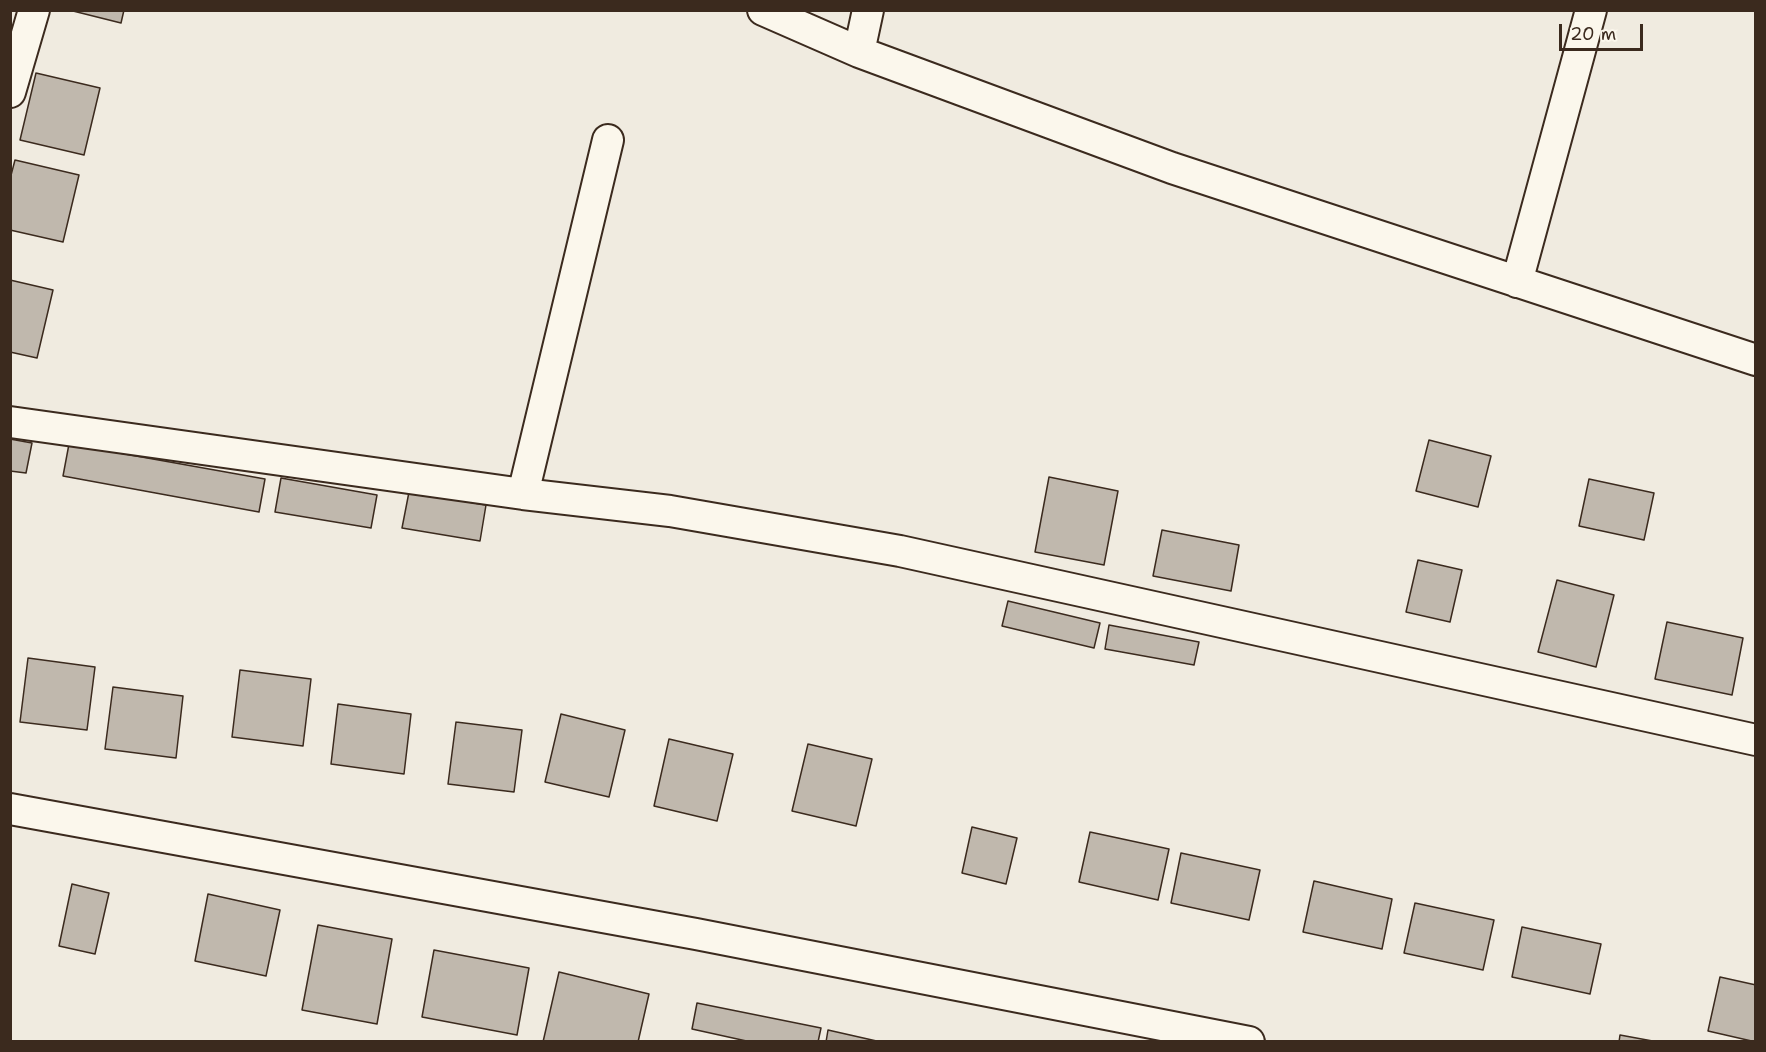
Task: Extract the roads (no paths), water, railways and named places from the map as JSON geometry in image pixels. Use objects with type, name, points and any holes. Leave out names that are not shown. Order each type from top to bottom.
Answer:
[{"type":"street","points":[[10,92],[34,10]]},
{"type":"street","points":[[763,10],[859,52],[1172,168],[1755,360]]},
{"type":"street","points":[[859,52],[868,10]]},
{"type":"street","points":[[1517,282],[1591,10]]},
{"type":"street","points":[[523,494],[608,140]]},
{"type":"street","points":[[10,422],[523,494],[670,511],[900,551],[1755,740]]},
{"type":"street","points":[[10,809],[696,934],[1249,1041]]}]
